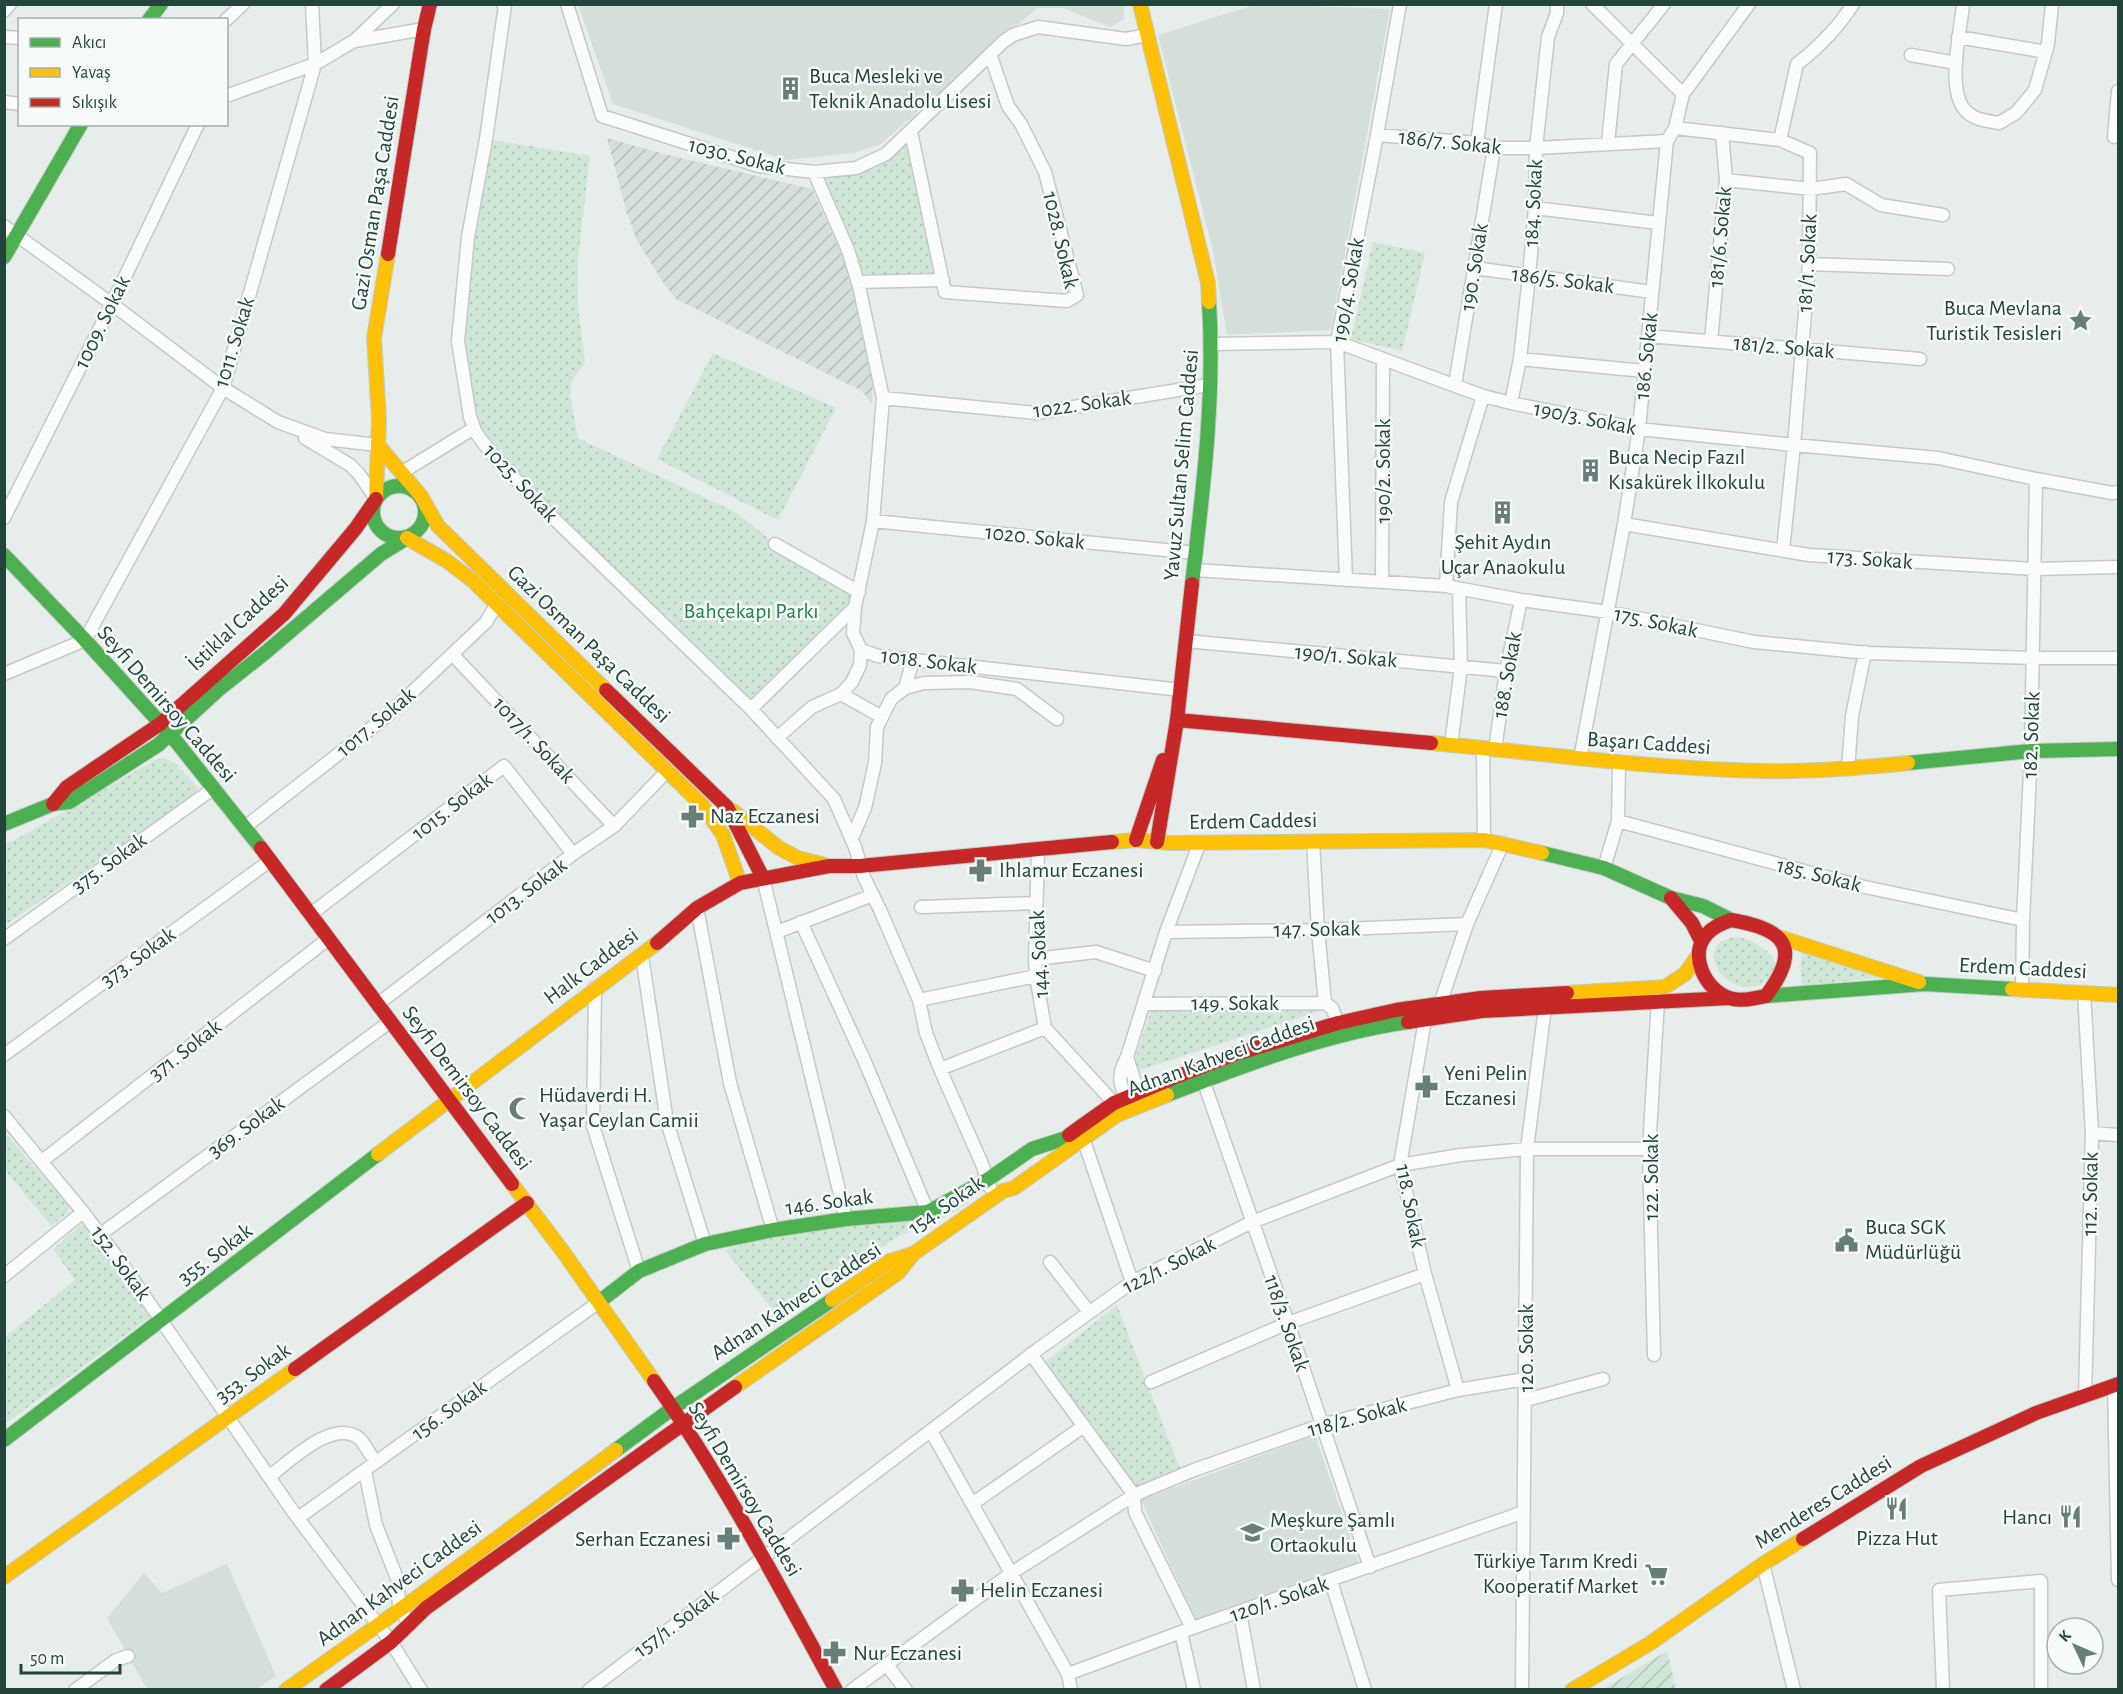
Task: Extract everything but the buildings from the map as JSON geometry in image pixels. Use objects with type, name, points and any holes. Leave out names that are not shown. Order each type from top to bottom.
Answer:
[{"type":"main road","points":[[150,18],[160,4]]},
{"type":"main road","name":"Gazi Osman Paşa Caddesi","points":[[376,499],[379,419],[374,338],[430,4]]},
{"type":"main road","name":"Yavuz Sultan Selim Caddesi","points":[[1140,4],[1208,284],[1212,344],[1209,434],[1181,690],[1157,842]]},
{"type":"main road","points":[[4,257],[80,126]]},
{"type":"main road","name":"Gazi Osman Paşa Caddesi","points":[[378,445],[421,496],[438,526],[463,552],[727,807],[763,878]]},
{"type":"main road","points":[[397,486],[406,487],[421,496],[426,512],[425,520],[415,534],[398,539],[381,532],[373,516],[373,507],[382,492],[397,486]]},
{"type":"main road","name":"İstiklal Caddesi","points":[[53,804],[67,787],[160,724],[284,614],[356,528],[376,499]]},
{"type":"main road","name":"Gazi Osman Paşa Caddesi","points":[[406,538],[447,561],[473,581],[703,807],[723,835],[740,883]]},
{"type":"main road","name":"İstiklal Caddesi","points":[[4,824],[53,804],[69,802],[158,745],[218,690],[381,554],[406,538]]},
{"type":"main road","name":"Seyfi Demirsoy Caddesi","points":[[4,555],[171,735],[214,788],[271,860],[527,1203],[673,1408],[763,1557],[836,1689]]},
{"type":"main road","name":"Yavuz Sultan Selim Caddesi","points":[[1136,840],[1177,720]]},
{"type":"main road","name":"Başarı Caddesi","points":[[1177,720],[1618,763],[1763,771],[1848,769],[2031,751],[2118,749]]},
{"type":"main road","points":[[727,807],[779,848],[798,858],[829,866]]},
{"type":"main road","name":"Erdem Caddesi","points":[[763,878],[829,866],[860,866],[1136,840],[1157,842],[1484,840],[1604,868],[1671,898],[1703,906],[1731,920]]},
{"type":"main road","name":"Halk Caddesi","points":[[450,1101],[595,988],[642,956],[698,908],[740,883],[763,878]]},
{"type":"main road","points":[[1671,898],[1692,923],[1700,948],[1701,969],[1707,981],[1717,991],[1729,998],[1743,1000],[1766,996],[1779,981],[1785,968],[1787,954],[1779,937],[1754,922],[1731,920],[1709,931],[1700,948]]},
{"type":"main road","name":"Erdem Caddesi","points":[[1779,937],[1925,984]]},
{"type":"main road","name":"Adnan Kahveci Caddesi","points":[[999,1194],[1009,1179],[1063,1139],[1130,1102],[1236,1054],[1338,1023],[1396,1010],[1481,998],[1665,987],[1680,980],[1691,969],[1700,948]]},
{"type":"main road","name":"Erdem Caddesi","points":[[1766,996],[1925,984],[2022,990],[2118,992]]},
{"type":"main road","name":"Adnan Kahveci Caddesi","points":[[999,1194],[1014,1188],[1117,1116],[1130,1102],[1342,1035],[1398,1023],[1482,1011],[1729,998]]},
{"type":"main road","name":"355. Sokak","points":[[4,1440],[450,1101]]},
{"type":"main road","name":"146. Sokak","points":[[599,1302],[639,1271],[705,1244],[846,1218],[928,1212],[987,1180],[1032,1149],[1063,1139]]},
{"type":"main road","name":"154. Sokak","points":[[913,1254],[999,1194]]},
{"type":"main road","name":"353. Sokak","points":[[4,1577],[527,1203]]},
{"type":"main road","name":"Adnan Kahveci Caddesi","points":[[286,1689],[419,1596],[673,1408],[890,1261],[913,1254]]},
{"type":"main road","name":"Adnan Kahveci Caddesi","points":[[326,1689],[391,1642],[426,1608],[898,1273],[913,1254]]},
{"type":"main road","name":"Menderes Caddesi","points":[[1572,1689],[1649,1644],[1763,1564],[1921,1466],[2036,1413],[2117,1384]]},
{"type":"street","points":[[4,11],[10,4]]},
{"type":"street","points":[[228,18],[243,4]]},
{"type":"street","name":"1011. Sokak","points":[[85,640],[223,388],[315,64],[312,4]]},
{"type":"street","points":[[228,95],[315,64],[354,41],[393,4]]},
{"type":"street","name":"1025. Sokak","points":[[503,4],[505,5],[486,139],[468,237],[458,341],[470,417],[474,428],[495,458],[524,488],[751,710],[834,799],[852,838],[860,866],[919,1000],[926,1033],[940,1069],[987,1180],[999,1194]]},
{"type":"street","name":"1030. Sokak","points":[[567,4],[602,116],[759,166],[814,172],[856,168],[886,154],[990,54],[1013,35],[1038,27],[1126,39],[1148,35]]},
{"type":"street","name":"190/4. Sokak","points":[[1346,580],[1337,342],[1400,4]]},
{"type":"street","points":[[1477,143],[1497,4]]},
{"type":"street","name":"184. Sokak","points":[[1511,403],[1520,359],[1529,276],[1535,208],[1536,148],[1548,37],[1557,13],[1557,4]]},
{"type":"street","points":[[1592,4],[1683,94],[1749,4]]},
{"type":"street","points":[[1608,144],[1616,64],[1664,4]]},
{"type":"street","points":[[1675,128],[1780,140],[1797,64],[1820,47],[1843,21],[1853,4]]},
{"type":"street","points":[[1964,4],[1958,37],[1956,87],[1964,109],[1979,120],[1999,123],[2016,113],[2035,90],[2046,52],[2052,4]]},
{"type":"street","points":[[354,41],[424,29]]},
{"type":"street","points":[[1958,37],[2046,52]]},
{"type":"street","name":"1028. Sokak","points":[[943,280],[945,292],[1067,301],[1077,295],[1045,172],[1021,124],[1008,106],[990,54]]},
{"type":"street","points":[[1911,55],[1956,63]]},
{"type":"street","points":[[2114,137],[2118,91]]},
{"type":"street","name":"186. Sokak","points":[[1580,759],[1624,524],[1638,429],[1667,141],[1675,128],[1683,94]]},
{"type":"street","name":"1009. Sokak","points":[[4,518],[112,303],[197,126]]},
{"type":"street","points":[[858,282],[943,280],[911,132]]},
{"type":"street","name":"181/6. Sokak","points":[[1711,341],[1726,180],[1722,133]]},
{"type":"street","name":"186/7. Sokak","points":[[1377,135],[1477,143],[1494,148],[1667,141]]},
{"type":"street","name":"181/1. Sokak","points":[[1780,140],[1810,153],[1809,264],[1783,550]]},
{"type":"street","name":"190. Sokak","points":[[1455,385],[1494,148]]},
{"type":"street","name":"1018. Sokak","points":[[814,172],[848,250],[858,282],[883,399],[873,521],[855,607],[853,633],[861,650],[878,656],[1181,690]]},
{"type":"street","points":[[1726,180],[1810,189],[1846,184],[1881,206],[1943,215]]},
{"type":"street","points":[[1535,208],[1658,223]]},
{"type":"street","points":[[4,226],[112,303],[223,388],[350,465],[376,499]]},
{"type":"street","points":[[1809,264],[1948,269]]},
{"type":"street","name":"186/5. Sokak","points":[[1474,268],[1652,292]]},
{"type":"street","name":"181/2. Sokak","points":[[1648,336],[1920,359]]},
{"type":"street","name":"190/3. Sokak","points":[[1212,344],[1337,342],[1483,396],[1638,429],[1794,446],[1938,458],[2036,479],[2118,492]]},
{"type":"street","name":"190/2. Sokak","points":[[1382,582],[1383,359]]},
{"type":"street","points":[[1520,359],[1644,371]]},
{"type":"street","name":"1022. Sokak","points":[[883,399],[1036,413],[1209,385]]},
{"type":"street","points":[[1446,586],[1451,502],[1483,396]]},
{"type":"street","points":[[279,422],[325,439],[378,445]]},
{"type":"street","points":[[401,473],[474,428]]},
{"type":"street","name":"182. Sokak","points":[[2022,990],[2034,658],[2036,479]]},
{"type":"street","name":"1020. Sokak","points":[[873,521],[1196,553]]},
{"type":"street","name":"173. Sokak","points":[[1624,524],[1809,555],[2034,569],[2118,567]]},
{"type":"street","points":[[775,544],[859,592]]},
{"type":"street","name":"175. Sokak","points":[[1194,570],[1446,586],[1521,600],[1608,612],[1755,642],[1864,652],[2034,658],[2118,658]]},
{"type":"street","points":[[1451,745],[1461,667],[1460,589]]},
{"type":"street","name":"188. Sokak","points":[[1484,840],[1489,749],[1521,600]]},
{"type":"street","name":"1017. Sokak","points":[[244,827],[387,716],[486,622],[497,604]]},
{"type":"street","points":[[751,710],[855,607]]},
{"type":"street","points":[[4,674],[85,640]]},
{"type":"street","name":"190/1. Sokak","points":[[1186,641],[1506,671]]},
{"type":"street","points":[[777,738],[812,707],[841,694],[852,682],[860,665],[861,650]]},
{"type":"street","points":[[1848,769],[1852,716],[1864,652]]},
{"type":"street","name":"1017/1. Sokak","points":[[453,655],[614,826]]},
{"type":"street","points":[[905,688],[913,660]]},
{"type":"street","points":[[852,838],[865,808],[875,763],[877,727],[891,699],[905,688],[924,683],[970,682],[1017,689],[1057,719]]},
{"type":"street","points":[[841,694],[882,717]]},
{"type":"street","points":[[1604,868],[1618,821],[1618,763]]},
{"type":"street","name":"1015. Sokak","points":[[311,915],[504,766],[573,854]]},
{"type":"street","name":"1013. Sokak","points":[[378,1004],[573,854],[614,826],[667,771]]},
{"type":"street","name":"375. Sokak","points":[[4,939],[214,788]]},
{"type":"street","name":"185. Sokak","points":[[1618,821],[1860,886],[2023,920]]},
{"type":"street","points":[[1313,841],[1325,1003],[1332,1008],[1338,1023]]},
{"type":"street","points":[[1130,1102],[1127,1057],[1166,932],[1200,842]]},
{"type":"street","points":[[1425,1020],[1440,1004],[1467,924],[1503,843]]},
{"type":"street","name":"144. Sokak","points":[[1038,849],[1035,959],[1045,1028],[1130,1102]]},
{"type":"street","name":"373. Sokak","points":[[4,1055],[271,860]]},
{"type":"street","points":[[763,878],[846,1218]]},
{"type":"street","points":[[777,932],[873,895]]},
{"type":"street","points":[[921,907],[1036,903]]},
{"type":"street","points":[[698,908],[730,1083],[772,1230]]},
{"type":"street","points":[[801,922],[865,1062],[928,1212]]},
{"type":"street","name":"147. Sokak","points":[[1166,932],[1318,930],[1467,924]]},
{"type":"street","name":"371. Sokak","points":[[42,1161],[328,939]]},
{"type":"street","points":[[1035,959],[1096,952],[1155,971]]},
{"type":"street","points":[[642,956],[667,1122],[705,1244]]},
{"type":"street","points":[[919,1000],[1036,976]]},
{"type":"street","points":[[595,988],[593,1126],[639,1271]]},
{"type":"street","name":"112. Sokak","points":[[2084,992],[2092,1134],[2085,1396]]},
{"type":"street","name":"122. Sokak","points":[[1654,1355],[1649,1149],[1658,1000]]},
{"type":"street","name":"149. Sokak","points":[[1144,1004],[1325,1003]]},
{"type":"street","name":"120. Sokak","points":[[1522,1689],[1527,1149],[1545,1007]]},
{"type":"street","name":"118. Sokak","points":[[1425,1020],[1400,1165],[1425,1274],[1458,1390]]},
{"type":"street","name":"369. Sokak","points":[[101,1234],[391,1021]]},
{"type":"street","points":[[940,1069],[1045,1028]]},
{"type":"street","name":"118/3. Sokak","points":[[1203,1080],[1370,1567]]},
{"type":"street","name":"152. Sokak","points":[[4,1116],[101,1234],[163,1320],[227,1418],[298,1518],[376,1625],[391,1642]]},
{"type":"street","points":[[2092,1134],[2118,1135]]},
{"type":"street","points":[[1083,1138],[1132,1282]]},
{"type":"street","name":"122/1. Sokak","points":[[763,1557],[1031,1354],[1132,1282],[1252,1222],[1400,1165],[1461,1155],[1527,1149],[1649,1149]]},
{"type":"street","points":[[6,1272],[83,1212]]},
{"type":"street","points":[[1050,1262],[1089,1312]]},
{"type":"street","points":[[1151,1382],[1288,1323],[1425,1274]]},
{"type":"street","name":"156. Sokak","points":[[298,1518],[599,1302]]},
{"type":"street","points":[[1031,1354],[1134,1495],[1135,1512],[1186,1630],[1194,1689]]},
{"type":"street","name":"118/2. Sokak","points":[[852,1689],[1010,1574],[1134,1495],[1194,1470],[1321,1425],[1458,1390],[1525,1379]]},
{"type":"street","points":[[1526,1400],[1603,1379]]},
{"type":"street","points":[[2117,1384],[2118,1580]]},
{"type":"street","points":[[972,1504],[1084,1426]]},
{"type":"street","points":[[931,1431],[1068,1674],[1071,1689]]},
{"type":"street","points":[[269,1477],[326,1435],[342,1432],[351,1434],[361,1440],[370,1455]]},
{"type":"street","points":[[364,1471],[376,1525],[398,1581],[399,1608],[410,1624]]},
{"type":"street","name":"120/1. Sokak","points":[[1068,1674],[1186,1630],[1332,1581],[1524,1512]]},
{"type":"street","name":"157/1. Sokak","points":[[589,1689],[763,1557]]},
{"type":"street","points":[[1763,1564],[1794,1689]]},
{"type":"street","points":[[1332,1581],[1365,1689]]},
{"type":"street","points":[[1943,1689],[1939,1590],[2041,1581],[2041,1689]]},
{"type":"street","points":[[1240,1613],[1254,1689]]},
{"type":"street","points":[[391,1642],[421,1689]]},
{"type":"street","points":[[75,1689],[116,1660],[128,1656]]},
{"type":"street","points":[[886,1664],[906,1689]]},
{"type":"shaded area","points":[[1124,4],[1124,19],[1111,27],[1063,8],[1037,8],[881,144],[854,153],[786,160],[613,104],[578,5]]},
{"type":"shaded area","points":[[1258,4],[1390,9],[1331,330],[1227,335],[1213,251],[1158,35]]},
{"type":"shaded area","points":[[607,138],[812,189],[845,262],[873,374],[872,404],[862,391],[676,299],[637,241],[626,210]]},
{"type":"shaded area","name":"Meşkure Şamlı Ortaokulu","points":[[1315,1435],[1360,1566],[1196,1621],[1141,1500]]},
{"type":"shaded area","points":[[227,1564],[276,1676],[257,1689],[147,1689],[107,1618],[144,1573],[162,1593]]},
{"type":"green space","points":[[911,132],[943,280],[858,282],[814,172],[856,168]]},
{"type":"green space","name":"Bahçekapı Parkı","points":[[486,139],[590,156],[578,257],[578,307],[585,363],[571,382],[570,395],[578,438],[737,513],[775,544],[859,592],[855,607],[751,709],[495,458],[470,417],[458,341]]},
{"type":"green space","points":[[1373,242],[1425,253],[1402,351],[1351,339]]},
{"type":"green space","points":[[713,353],[836,408],[778,520],[657,459]]},
{"type":"green space","points":[[165,758],[176,764],[198,788],[190,800],[5,925],[5,843],[15,840],[155,760]]},
{"type":"green space","points":[[1739,937],[1761,947],[1773,959],[1774,973],[1759,985],[1751,987],[1734,984],[1721,974],[1716,966],[1715,948],[1725,940]]},
{"type":"green space","points":[[1801,949],[1884,977],[1801,986]]},
{"type":"green space","points":[[1151,1011],[1320,1011],[1140,1070],[1134,1062]]},
{"type":"green space","points":[[5,1133],[68,1205],[68,1212],[51,1226],[5,1170]]},
{"type":"green space","points":[[960,1198],[971,1198],[967,1204],[944,1218],[899,1236],[775,1313],[725,1250],[757,1240],[844,1227],[926,1220],[941,1214]]},
{"type":"green space","points":[[88,1219],[157,1312],[5,1424],[5,1337],[75,1280],[53,1249]]},
{"type":"green space","points":[[1117,1305],[1180,1469],[1136,1490],[1045,1362]]},
{"type":"green space","points":[[1667,1651],[1676,1689],[1603,1689]]},
{"type":"traffic: fast","points":[[150,18],[161,4]]},
{"type":"traffic: fast","points":[[4,257],[80,126]]},
{"type":"traffic: fast","points":[[1192,584],[1204,479],[1209,408],[1209,302]]},
{"type":"traffic: fast","points":[[394,486],[404,486],[418,493],[425,512],[418,531],[404,538],[394,538],[384,534],[377,527],[373,517],[373,507],[377,497],[384,490],[394,486]]},
{"type":"traffic: fast","points":[[4,824],[53,804],[69,802],[158,745],[218,690],[381,554],[407,538]]},
{"type":"traffic: fast","points":[[4,555],[171,735],[261,848]]},
{"type":"traffic: fast","points":[[1908,763],[2031,751],[2118,749]]},
{"type":"traffic: fast","points":[[1542,853],[1604,868],[1671,898],[1703,906],[1731,920]]},
{"type":"traffic: fast","points":[[1766,996],[1925,984],[2012,989]]},
{"type":"traffic: fast","points":[[1167,1095],[1316,1042],[1408,1022]]},
{"type":"traffic: fast","points":[[599,1302],[639,1271],[705,1244],[773,1230],[846,1219],[928,1212],[987,1180],[1032,1149],[1063,1139]]},
{"type":"traffic: fast","points":[[4,1440],[378,1154]]},
{"type":"traffic: fast","points":[[616,1450],[673,1408],[832,1300]]},
{"type":"traffic: slow","points":[[1140,4],[1208,283],[1209,302]]},
{"type":"traffic: slow","points":[[376,499],[379,419],[374,338],[388,254]]},
{"type":"traffic: slow","points":[[378,445],[421,496],[438,526],[606,690]]},
{"type":"traffic: slow","points":[[407,538],[447,561],[473,581],[703,806],[723,835],[740,883]]},
{"type":"traffic: slow","points":[[1431,743],[1721,770],[1799,771],[1908,763]]},
{"type":"traffic: slow","points":[[733,811],[779,848],[798,858],[825,865]]},
{"type":"traffic: slow","points":[[1112,842],[1136,840],[1170,843],[1484,840],[1542,853]]},
{"type":"traffic: slow","points":[[1779,937],[1919,982]]},
{"type":"traffic: slow","points":[[378,1154],[657,943]]},
{"type":"traffic: slow","points":[[1567,993],[1665,987],[1685,974],[1699,954]]},
{"type":"traffic: slow","points":[[2012,989],[2118,995]]},
{"type":"traffic: slow","points":[[735,1387],[898,1273],[913,1254],[1003,1191],[1014,1188],[1117,1115],[1167,1095]]},
{"type":"traffic: slow","points":[[512,1184],[564,1253],[654,1381]]},
{"type":"traffic: slow","points":[[832,1300],[890,1261],[913,1254]]},
{"type":"traffic: slow","points":[[4,1577],[295,1369]]},
{"type":"traffic: slow","points":[[286,1690],[419,1596],[616,1450]]},
{"type":"traffic: slow","points":[[1572,1690],[1649,1644],[1763,1564],[1803,1539]]},
{"type":"traffic: jam","points":[[388,254],[430,4]]},
{"type":"traffic: jam","points":[[53,804],[67,787],[160,724],[284,614],[356,528],[376,499]]},
{"type":"traffic: jam","points":[[1157,842],[1177,720],[1192,584]]},
{"type":"traffic: jam","points":[[606,690],[727,807],[763,878]]},
{"type":"traffic: jam","points":[[1177,720],[1431,743]]},
{"type":"traffic: jam","points":[[1136,840],[1163,760]]},
{"type":"traffic: jam","points":[[657,943],[697,908],[740,883],[829,866],[860,866],[1112,842]]},
{"type":"traffic: jam","points":[[261,848],[512,1184]]},
{"type":"traffic: jam","points":[[1671,898],[1692,923],[1701,941]]},
{"type":"traffic: jam","points":[[1731,920],[1765,929],[1776,935],[1783,943],[1785,953],[1783,965],[1766,996],[1743,1000],[1729,998],[1720,994],[1706,980],[1699,961],[1702,942],[1712,929],[1731,920]]},
{"type":"traffic: jam","points":[[1069,1135],[1114,1103],[1173,1078],[1236,1054],[1338,1023],[1396,1010],[1481,998],[1567,993]]},
{"type":"traffic: jam","points":[[1408,1022],[1482,1011],[1729,998]]},
{"type":"traffic: jam","points":[[295,1369],[527,1203]]},
{"type":"traffic: jam","points":[[654,1381],[727,1494],[836,1690]]},
{"type":"traffic: jam","points":[[1803,1539],[1921,1466],[2036,1413],[2118,1384]]},
{"type":"traffic: jam","points":[[326,1690],[391,1642],[426,1608],[735,1387]]},
{"type":"place","name":"Buca Mesleki ve Teknik Anadolu Lisesi","points":[[791,89]]},
{"type":"place","name":"Buca Mevlana Turistik Tesisleri","points":[[2080,321]]},
{"type":"place","name":"Buca Necip Fazıl Kısakürek İlkokulu","points":[[1590,470]]},
{"type":"place","name":"Şehit Aydın Uçar Anaokulu","points":[[1503,513]]},
{"type":"place","name":"Naz Eczanesi","points":[[692,816]]},
{"type":"place","name":"Ihlamur Eczanesi","points":[[981,870]]},
{"type":"place","name":"Yeni Pelin Eczanesi","points":[[1426,1086]]},
{"type":"place","name":"Hüdaverdi H. Yaşar Ceylan Camii","points":[[521,1108]]},
{"type":"place","name":"Buca SGK Müdürlüğü","points":[[1847,1240]]},
{"type":"place","name":"Pizza Hut","points":[[1897,1509]]},
{"type":"place","name":"Hancı","points":[[2070,1517]]},
{"type":"place","name":"Meşkure Şamlı Ortaokulu","points":[[1252,1533]]},
{"type":"place","name":"Serhan Eczanesi","points":[[729,1539]]},
{"type":"place","name":"Türkiye Tarım Kredi Kooperatif Market","points":[[1656,1574]]},
{"type":"place","name":"Helin Eczanesi","points":[[962,1590]]},
{"type":"place","name":"Nur Eczanesi","points":[[835,1653]]}]
